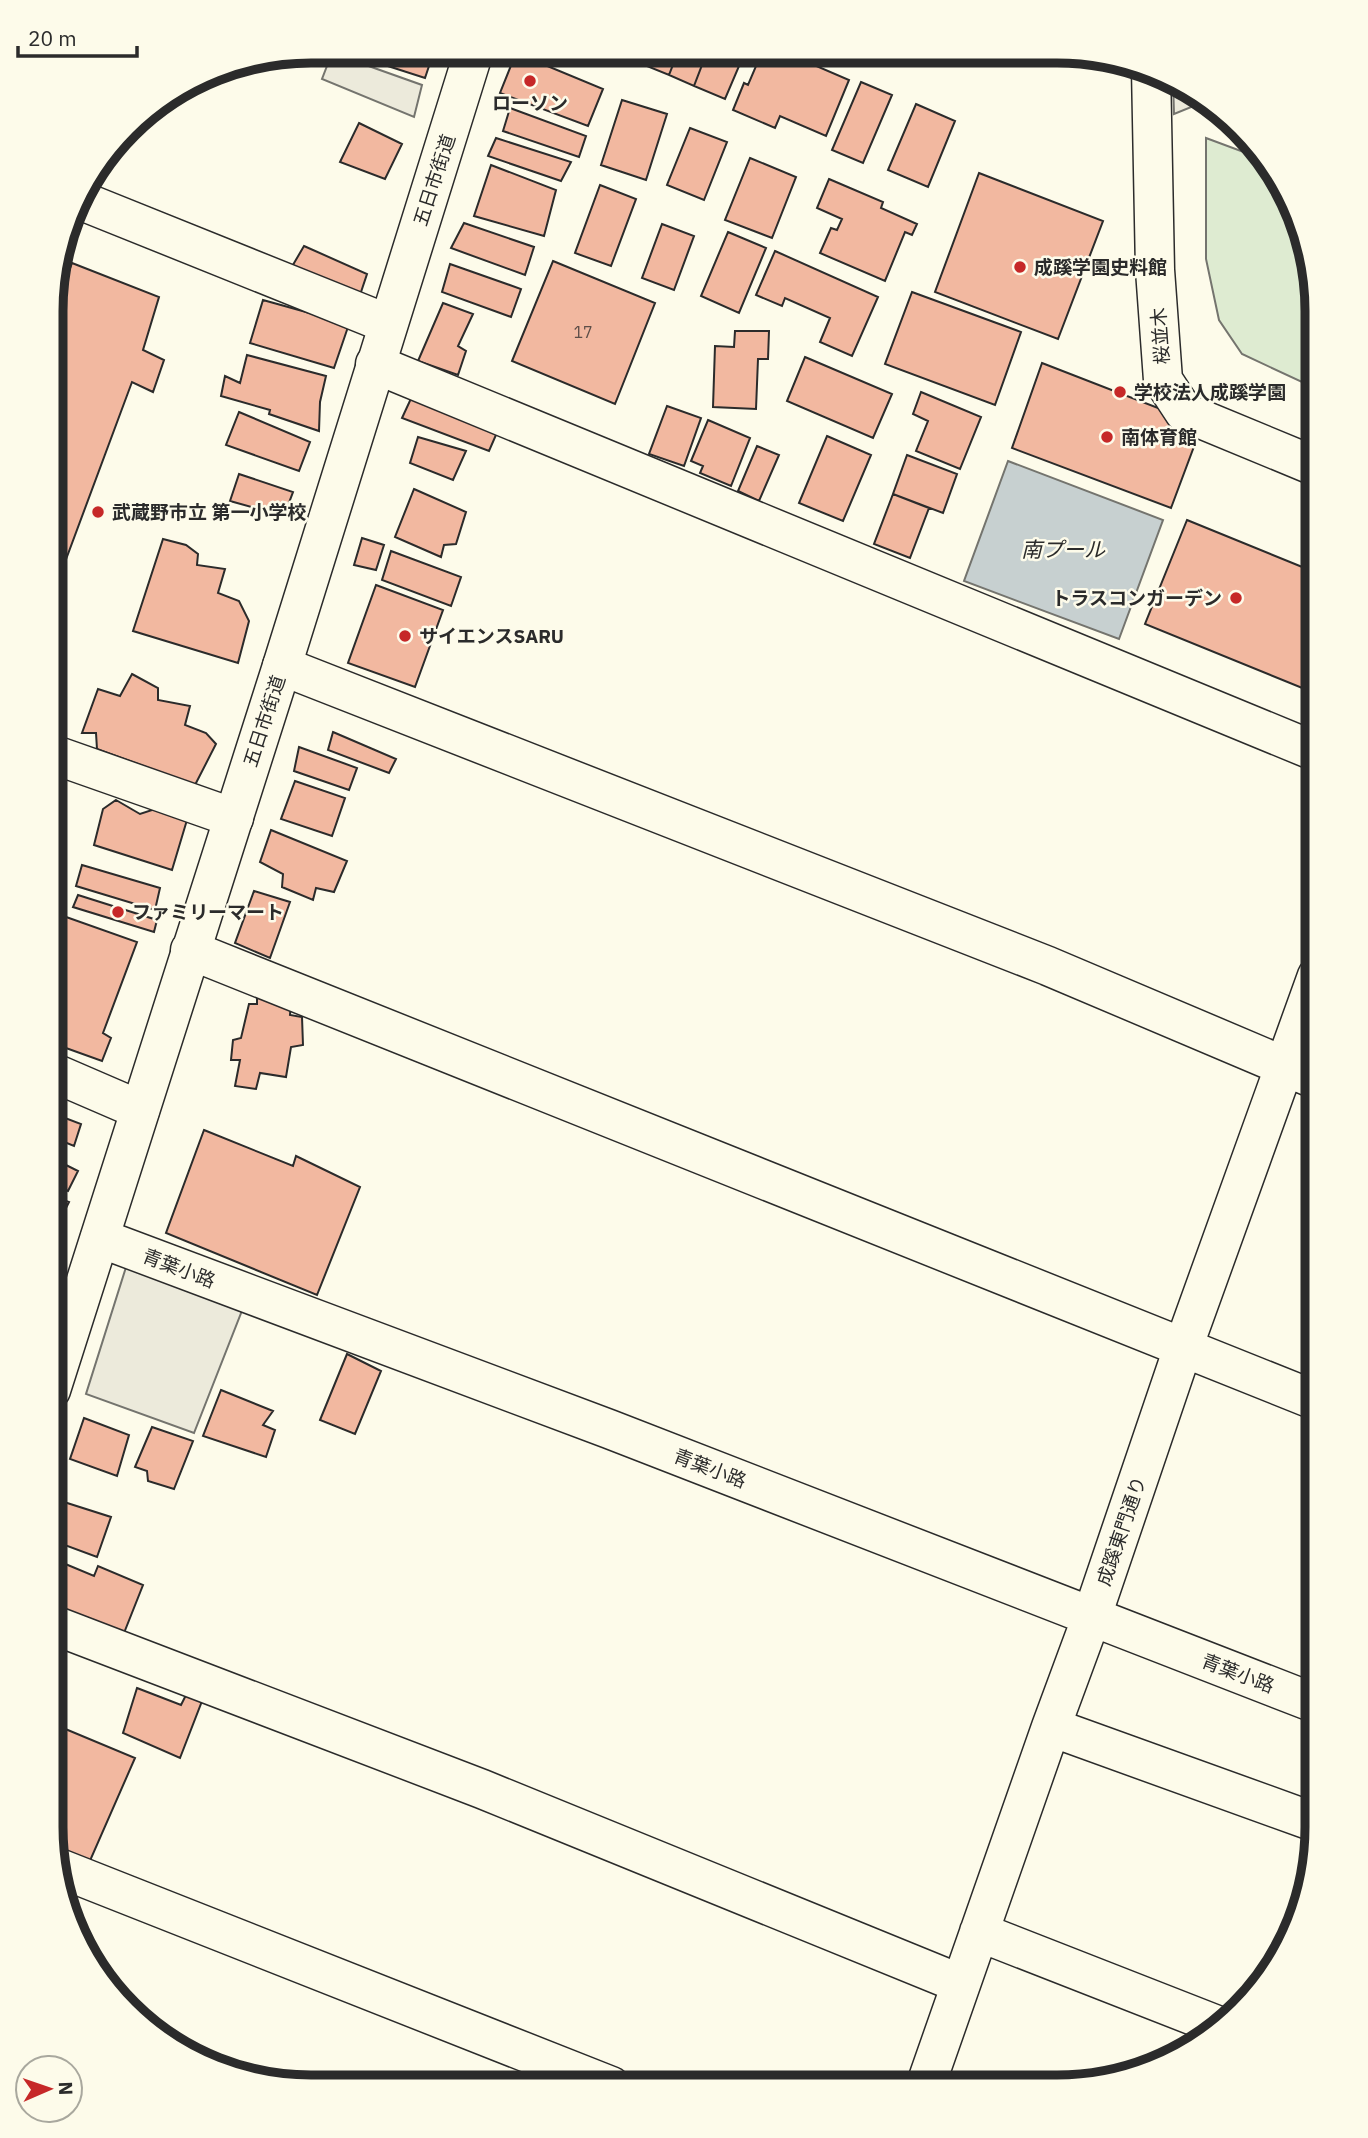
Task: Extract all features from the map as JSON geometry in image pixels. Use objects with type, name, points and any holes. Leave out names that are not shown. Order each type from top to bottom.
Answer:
[{"type":"street","name":"五日市街道","points":[[63,1353],[470,64]]},
{"type":"street","name":"桜並木","points":[[1151,82],[1155,270],[1163,380],[1185,412],[1305,462]]},
{"type":"street","points":[[88,204],[388,324]]},
{"type":"street","points":[[375,364],[1305,747]]},
{"type":"street","points":[[282,666],[1048,966],[1301,1073]]},
{"type":"street","points":[[63,758],[233,818]]},
{"type":"street","points":[[190,950],[1305,1396]]},
{"type":"street","name":"成蹊東門通り","points":[[929,2075],[1092,1616],[1183,1348],[1301,1073],[1305,1049]]},
{"type":"street","points":[[63,1077],[140,1110]]},
{"type":"street","name":"青葉小路","points":[[100,1238],[596,1424],[1305,1699]]},
{"type":"street","points":[[63,1629],[482,1789],[961,1984]]},
{"type":"street","points":[[1051,1727],[1305,1819]]},
{"type":"street","points":[[67,1871],[583,2075]]},
{"type":"street","points":[[979,1932],[1211,2022]]},
{"type":"green space","points":[[1206,138],[1248,154],[1272,187],[1286,216],[1297,247],[1303,279],[1305,383],[1242,354],[1219,320],[1206,259]]},
{"type":"shaded area","points":[[328,64],[363,64],[422,85],[414,117],[322,79]]},
{"type":"shaded area","points":[[1173,92],[1195,105],[1174,114]]},
{"type":"shaded area","points":[[127,1264],[243,1308],[194,1433],[86,1394]]},
{"type":"water","name":"南プール","points":[[1008,461],[1163,520],[1119,639],[964,581]]},
{"type":"building","points":[[703,63],[694,86],[669,75],[673,64]]},
{"type":"building","points":[[703,63],[740,63],[725,99],[694,86]]},
{"type":"building","points":[[757,63],[810,63],[849,80],[826,136],[780,116],[775,128],[733,110],[744,83],[748,85]]},
{"type":"building","points":[[381,64],[430,64],[425,78]]},
{"type":"building","points":[[512,64],[542,64],[603,89],[588,126],[500,93]]},
{"type":"building","points":[[641,64],[673,64],[669,75]]},
{"type":"building","points":[[861,82],[892,95],[863,163],[832,150]]},
{"type":"building","points":[[622,100],[667,114],[646,180],[601,165]]},
{"type":"building","points":[[916,104],[955,121],[928,187],[888,170]]},
{"type":"building","points":[[510,108],[586,136],[579,157],[503,131]]},
{"type":"building","points":[[359,123],[402,144],[385,179],[340,162]]},
{"type":"building","points":[[690,128],[727,142],[704,200],[667,185]]},
{"type":"building","points":[[496,138],[571,162],[561,181],[488,156]]},
{"type":"building","points":[[750,158],[796,177],[772,238],[725,220]]},
{"type":"building","points":[[491,165],[556,190],[544,236],[474,216]]},
{"type":"building","points":[[979,173],[1103,221],[1058,339],[935,292]]},
{"type":"building","points":[[829,179],[883,202],[881,208],[917,224],[912,235],[905,232],[885,281],[820,253],[831,228],[837,230],[842,219],[817,208]]},
{"type":"building","points":[[600,185],[636,199],[611,266],[575,253]]},
{"type":"building","points":[[464,223],[534,247],[525,275],[451,248]]},
{"type":"building","points":[[662,224],[694,236],[674,290],[642,278]]},
{"type":"building","points":[[728,232],[766,248],[739,313],[701,296]]},
{"type":"building","points":[[304,246],[367,274],[360,295],[290,270]]},
{"type":"building","points":[[775,251],[878,297],[852,356],[820,342],[830,318],[785,298],[782,306],[756,295]]},
{"type":"building","points":[[553,261],[655,303],[615,404],[512,361]]},
{"type":"building","points":[[72,263],[159,297],[143,350],[164,360],[153,392],[132,382],[63,567],[63,311],[65,283]]},
{"type":"building","points":[[450,264],[521,289],[511,317],[442,292]]},
{"type":"building","points":[[912,292],[1021,332],[995,405],[885,364]]},
{"type":"building","points":[[263,300],[349,324],[334,368],[250,343]]},
{"type":"building","points":[[443,303],[473,314],[458,346],[466,351],[458,375],[418,361]]},
{"type":"building","points":[[735,331],[769,331],[768,359],[758,359],[756,409],[713,407],[715,346],[734,347]]},
{"type":"building","points":[[247,355],[326,376],[320,402],[319,431],[269,414],[270,410],[221,396],[225,376],[240,383]]},
{"type":"building","points":[[805,357],[892,394],[873,438],[787,401]]},
{"type":"building","name":"南体育館","points":[[1042,363],[1202,425],[1171,508],[1012,448]]},
{"type":"building","points":[[414,392],[499,428],[489,451],[402,418]]},
{"type":"building","points":[[921,392],[981,417],[960,469],[916,451],[928,421],[913,414]]},
{"type":"building","points":[[667,406],[701,418],[684,466],[649,454]]},
{"type":"building","points":[[239,412],[310,442],[299,471],[226,445]]},
{"type":"building","points":[[708,420],[750,438],[731,486],[700,473],[703,466],[691,461]]},
{"type":"building","points":[[827,436],[871,455],[843,521],[799,503]]},
{"type":"building","points":[[418,437],[466,451],[453,480],[410,463]]},
{"type":"building","points":[[757,446],[779,455],[759,501],[738,491]]},
{"type":"building","points":[[907,455],[957,474],[943,513],[893,494]]},
{"type":"building","points":[[239,474],[293,492],[284,516],[230,501]]},
{"type":"building","points":[[414,489],[466,512],[456,544],[444,545],[441,557],[395,537]]},
{"type":"building","points":[[893,494],[929,508],[910,558],[874,544]]},
{"type":"building","name":"トラスコンガーデン","points":[[1187,520],[1305,568],[1305,689],[1145,624]]},
{"type":"building","points":[[362,538],[384,545],[376,570],[354,565]]},
{"type":"building","points":[[163,539],[186,545],[198,554],[197,565],[225,569],[218,593],[239,601],[249,621],[238,663],[133,631]]},
{"type":"building","points":[[391,551],[461,577],[451,606],[382,580]]},
{"type":"building","points":[[376,585],[443,610],[415,687],[348,663]]},
{"type":"building","points":[[132,674],[158,688],[158,700],[190,706],[185,725],[206,733],[216,744],[195,785],[97,749],[96,733],[82,733],[98,689],[120,696]]},
{"type":"building","points":[[333,732],[396,759],[389,773],[328,750]]},
{"type":"building","points":[[299,747],[357,768],[349,790],[294,771]]},
{"type":"building","points":[[295,781],[345,798],[332,836],[281,819]]},
{"type":"building","points":[[116,800],[140,814],[155,809],[187,820],[172,870],[94,845],[103,809]]},
{"type":"building","points":[[271,830],[347,861],[334,892],[316,888],[313,900],[282,887],[283,874],[260,862]]},
{"type":"building","points":[[82,865],[160,888],[155,910],[76,886]]},
{"type":"building","points":[[254,891],[290,902],[270,958],[235,943]]},
{"type":"building","points":[[78,895],[157,920],[154,932],[73,907]]},
{"type":"building","points":[[63,916],[137,942],[103,1033],[111,1038],[102,1061],[63,1047]]},
{"type":"building","points":[[257,995],[291,1002],[290,1015],[302,1017],[303,1045],[291,1047],[286,1077],[260,1073],[256,1089],[235,1086],[240,1060],[231,1060],[233,1040],[241,1038],[249,1004],[257,1004]]},
{"type":"building","points":[[63,1117],[81,1124],[74,1146],[63,1142]]},
{"type":"building","points":[[204,1130],[293,1166],[296,1156],[360,1187],[317,1295],[166,1233]]},
{"type":"building","points":[[63,1164],[78,1171],[68,1191],[63,1189]]},
{"type":"building","points":[[63,1200],[69,1202],[63,1214]]},
{"type":"building","points":[[347,1354],[381,1371],[355,1434],[320,1420]]},
{"type":"building","points":[[221,1390],[273,1411],[263,1425],[275,1430],[266,1457],[203,1436]]},
{"type":"building","points":[[84,1418],[129,1435],[117,1476],[70,1459]]},
{"type":"building","points":[[152,1427],[193,1441],[174,1489],[148,1481],[147,1471],[135,1467]]},
{"type":"building","points":[[64,1502],[111,1517],[97,1557],[63,1544]]},
{"type":"building","points":[[63,1563],[94,1576],[98,1566],[143,1585],[122,1638],[63,1614]]},
{"type":"building","points":[[137,1688],[181,1705],[186,1695],[202,1701],[180,1758],[123,1733]]},
{"type":"building","points":[[63,1728],[135,1758],[89,1863],[65,1853]]},
{"type":"place","name":"ローソン","points":[[530,81]]},
{"type":"place","name":"成蹊学園史料館","points":[[1020,267]]},
{"type":"place","name":"学校法人成蹊学園","points":[[1120,392]]},
{"type":"place","name":"南体育館","points":[[1107,437]]},
{"type":"place","name":"武蔵野市立 第一小学校","points":[[98,512]]},
{"type":"place","name":"トラスコンガーデン","points":[[1236,598]]},
{"type":"place","name":"サイエンスSARU","points":[[405,636]]},
{"type":"place","name":"ファミリーマート","points":[[118,912]]}]
